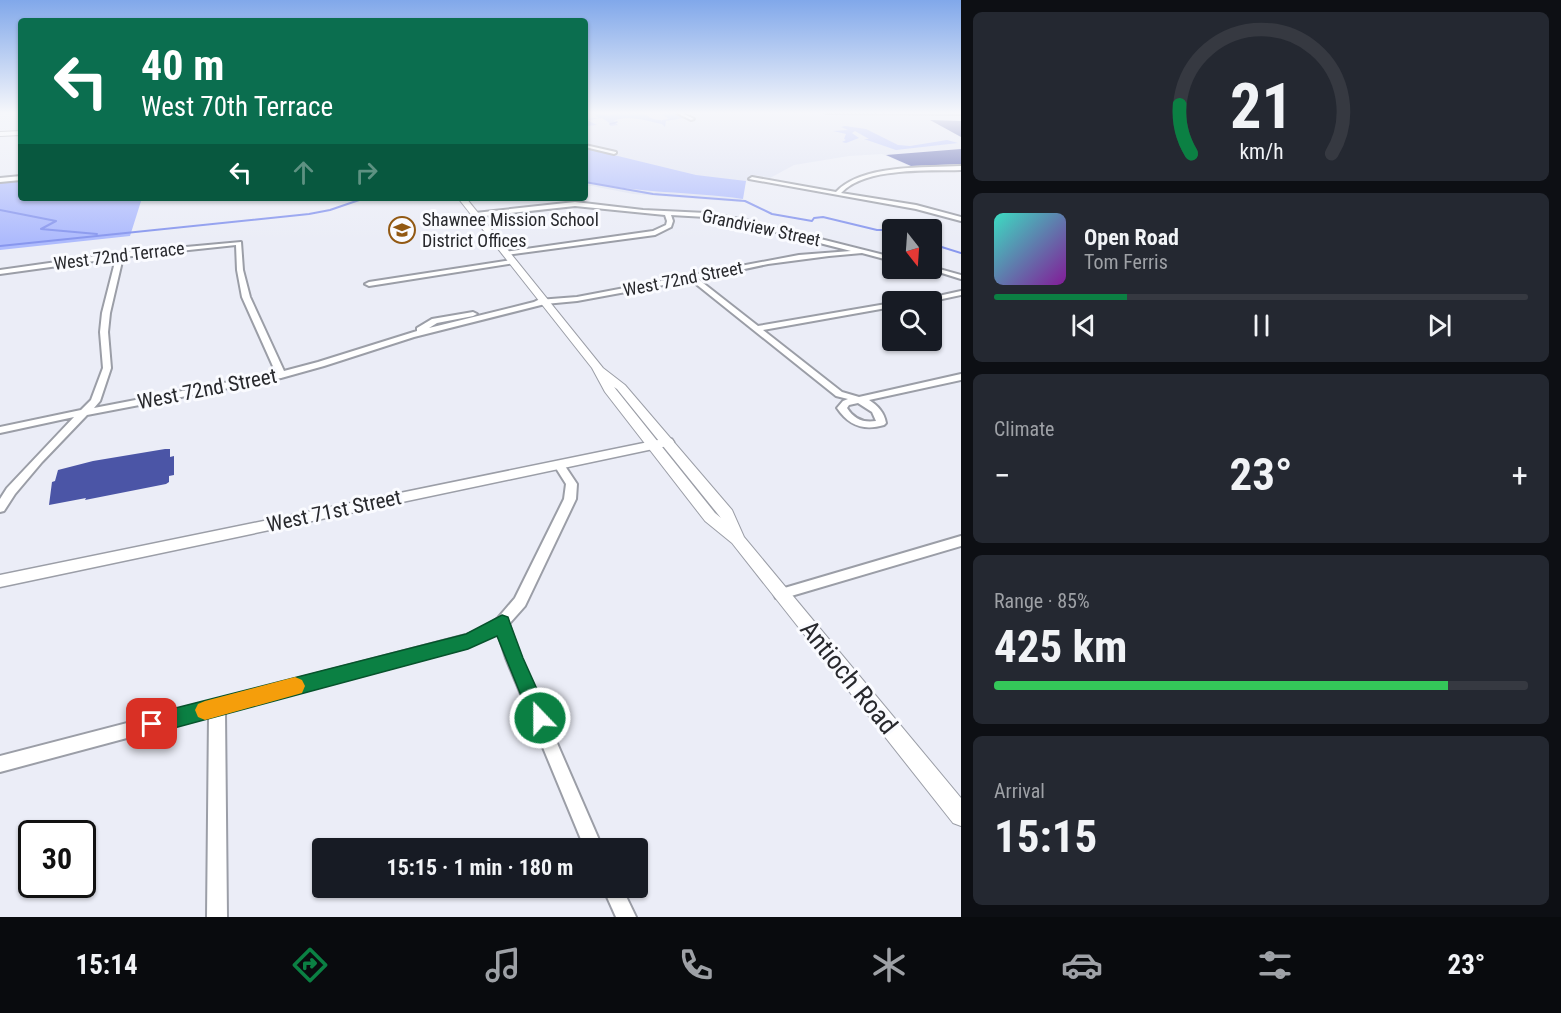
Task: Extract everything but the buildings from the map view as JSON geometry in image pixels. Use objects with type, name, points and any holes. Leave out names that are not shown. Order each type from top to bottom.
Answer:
[{"type":"main road","name":"Antioch Road","points":[[464,201],[597,367],[609,389],[710,517],[737,539],[961,815]]},
{"type":"main road","name":"Antioch Road","points":[[597,367],[621,387],[727,514],[737,539]]},
{"type":"street","points":[[837,194],[843,186],[868,176],[961,168]]},
{"type":"street","points":[[0,180],[18,178]]},
{"type":"street","points":[[752,179],[916,207],[961,219]]},
{"type":"street","name":"Grandview Street","points":[[475,215],[563,205],[591,205],[722,217],[882,257]]},
{"type":"street","points":[[506,253],[655,233],[669,226],[667,213]]},
{"type":"street","name":"West 72nd Terrace","points":[[0,272],[120,255],[239,243],[240,270],[246,297],[281,375]]},
{"type":"street","points":[[822,255],[830,247],[829,243]]},
{"type":"street","name":"West 72nd Street","points":[[0,430],[281,375],[411,335],[545,302],[822,255],[860,252]]},
{"type":"street","points":[[0,508],[11,491],[38,460],[85,414],[95,401],[107,368],[104,332],[106,313],[120,255]]},
{"type":"street","points":[[369,284],[512,262]]},
{"type":"street","points":[[942,271],[961,277]]},
{"type":"street","points":[[693,278],[839,394],[857,400],[961,377]]},
{"type":"street","points":[[942,297],[961,293]]},
{"type":"street","points":[[758,328],[882,307]]},
{"type":"street","name":"West 71st Street","points":[[0,581],[668,442]]},
{"type":"street","points":[[0,764],[468,641],[487,633],[502,623],[520,602],[570,499],[572,484],[559,465]]},
{"type":"street","points":[[781,594],[961,541]]},
{"type":"street","points":[[502,623],[513,658],[589,838]]},
{"type":"street","points":[[216,917],[217,707]]},
{"type":"street","points":[[617,898],[626,917]]},
{"type":"shaded area","points":[[588,155],[869,155],[794,165],[770,178],[756,175],[746,181],[741,202],[633,194],[588,186]]},
{"type":"shaded area","points":[[588,155],[613,155],[696,175],[746,181],[743,199],[588,182]]},
{"type":"shaded area","points":[[884,155],[961,155],[961,168],[948,166],[916,169]]},
{"type":"shaded area","points":[[18,179],[18,201],[141,201],[130,236],[0,250],[0,181]]},
{"type":"waterway","points":[[588,183],[653,194],[745,201],[772,214],[812,221],[814,218],[823,217],[882,230]]},
{"type":"waterway","points":[[0,246],[309,214],[356,201]]},
{"type":"waterway","points":[[0,210],[56,221],[41,229],[97,234]]},
{"type":"waterway","points":[[942,247],[961,253]]},
{"type":"slow traffic","points":[[205,710],[295,686]]},
{"type":"place","name":"Shawnee Mission School District Offices","points":[[402,230]]},
{"type":"route","points":[[152,724],[468,641],[487,633],[502,623],[513,658],[540,718]]}]
